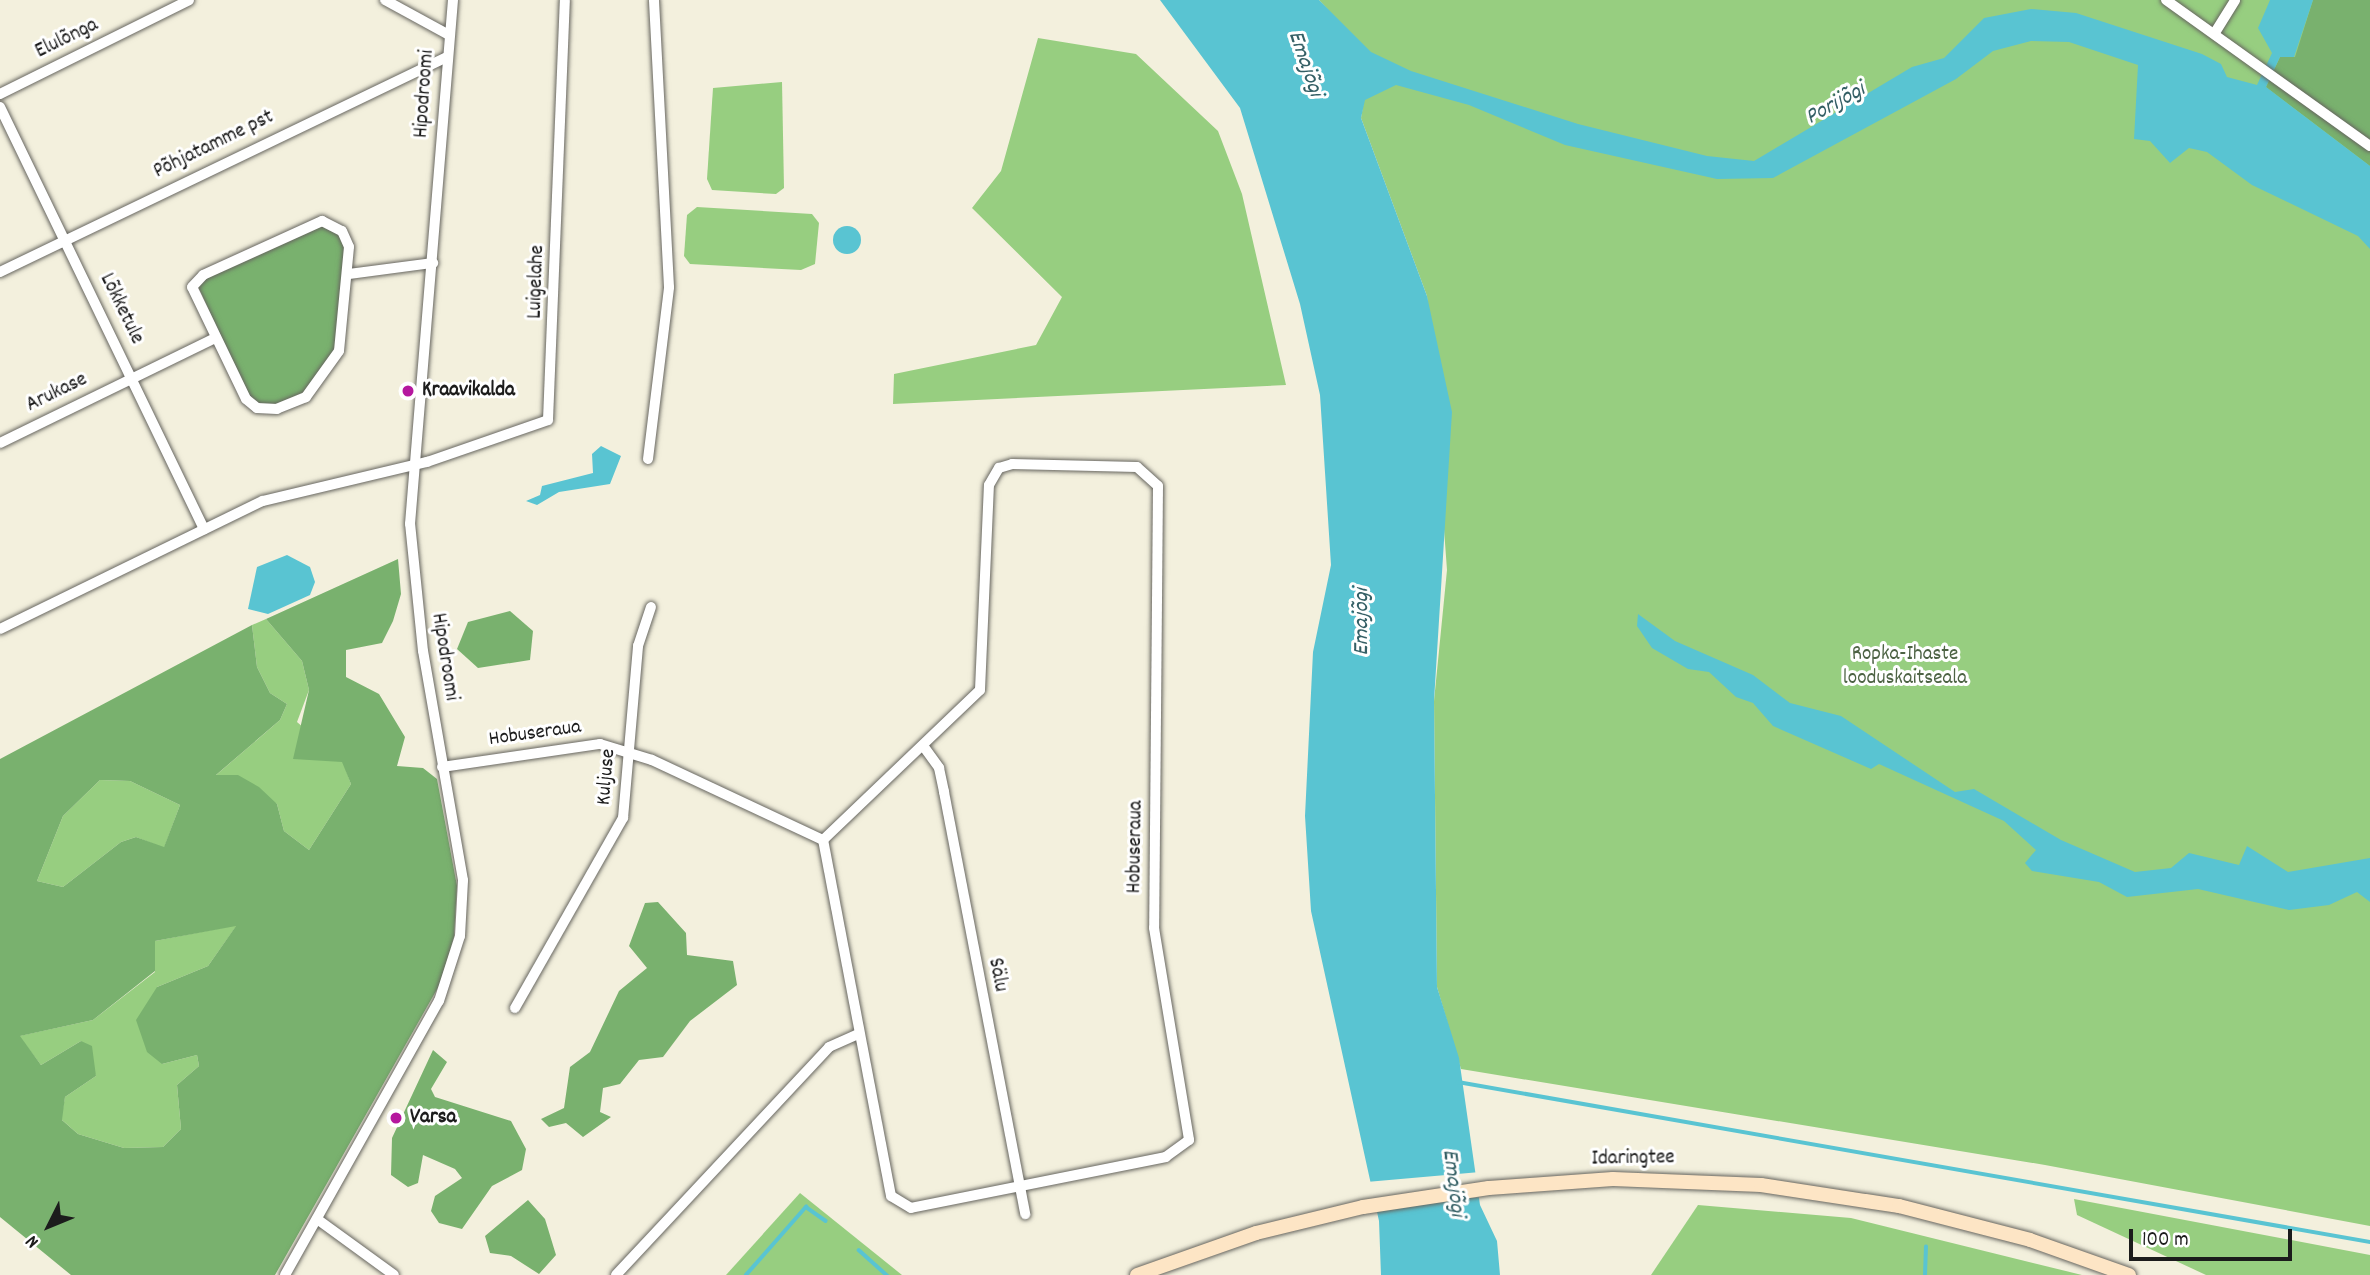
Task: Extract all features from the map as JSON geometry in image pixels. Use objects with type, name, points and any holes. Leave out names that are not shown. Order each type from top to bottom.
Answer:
[{"type":"main road","name":"Idaringtee","points":[[1137,1275],[1256,1234],[1363,1207],[1542,1182],[1690,1180],[1899,1206],[2030,1240],[2129,1275]]},
{"type":"street","name":"Elulõnga","points":[[0,94],[189,0]]},
{"type":"street","points":[[385,0],[449,35]]},
{"type":"street","name":"Hipodroomi","points":[[285,1275],[439,1001],[454,963],[463,880],[416,601],[411,463],[433,263],[453,0]]},
{"type":"street","name":"Luigelahe","points":[[411,463],[548,420],[565,0]]},
{"type":"street","points":[[648,459],[669,288],[654,0]]},
{"type":"street","points":[[2166,0],[2216,31],[2370,146]]},
{"type":"street","points":[[2216,31],[2235,0]]},
{"type":"street","name":"Põhjatamme pst","points":[[0,272],[447,57]]},
{"type":"street","name":"Lõkketule","points":[[0,107],[204,529]]},
{"type":"street","points":[[322,221],[342,231],[349,274],[332,367],[297,402],[270,410],[251,405],[215,338],[193,294],[194,282],[297,227],[322,221]]},
{"type":"street","points":[[349,274],[433,263]]},
{"type":"street","name":"Arukase","points":[[0,443],[215,338]]},
{"type":"street","points":[[0,629],[204,529],[292,492],[411,463]]},
{"type":"street","name":"Hobuseraua","points":[[1012,464],[1148,471],[1159,492],[1154,928],[1189,1140],[1166,1157],[918,1208],[897,1203],[858,1034],[823,840],[966,708],[983,678],[994,474],[1012,464]]},
{"type":"street","name":"Kuljuse","points":[[515,1008],[623,818],[638,646],[651,607]]},
{"type":"street","name":"Hobuseraua","points":[[442,767],[600,744],[629,753],[823,840]]},
{"type":"street","name":"Sälu","points":[[924,747],[939,768],[1025,1214]]},
{"type":"street","points":[[616,1275],[829,1047],[858,1034]]},
{"type":"street","points":[[317,1219],[394,1275]]},
{"type":"green space","name":"Ropka-Ihaste looduskaitseala","points":[[1319,0],[2370,0],[2370,1226],[2045,1165],[1461,1069],[1437,987],[1434,701],[1447,570],[1427,296],[1361,118],[1364,100],[1353,37]]},
{"type":"green space","points":[[2313,0],[2370,0],[2370,166],[2266,87],[2280,57],[2295,57]]},
{"type":"green space","points":[[1038,38],[1136,54],[1218,131],[1242,194],[1286,385],[893,404],[894,374],[1036,345],[1062,297],[972,208],[1001,171]]},
{"type":"green space","points":[[782,82],[784,188],[776,194],[712,190],[707,179],[713,88]]},
{"type":"green space","points":[[697,207],[812,214],[819,223],[815,264],[801,270],[690,264],[684,256],[687,215]]},
{"type":"green space","points":[[306,226],[325,226],[343,238],[346,265],[334,360],[302,397],[273,408],[250,400],[197,284]]},
{"type":"green space","points":[[398,559],[401,594],[393,621],[382,643],[346,650],[346,677],[379,694],[405,737],[397,766],[423,768],[437,779],[457,886],[454,937],[440,984],[275,1275],[71,1275],[0,1217],[0,759],[252,625],[257,667],[270,693],[287,704],[280,720],[216,775],[238,775],[259,787],[277,804],[284,831],[309,850],[351,784],[342,762],[293,759],[309,690],[302,661],[266,619]],"holes":[[[100,780],[130,781],[180,805],[164,847],[136,837],[121,842],[63,887],[37,881],[63,816]],[[236,926],[208,966],[157,987],[136,1020],[147,1052],[162,1064],[197,1055],[199,1066],[177,1085],[181,1129],[163,1147],[124,1148],[78,1134],[62,1120],[65,1097],[96,1076],[92,1046],[81,1041],[41,1065],[20,1036],[93,1020],[155,971],[155,941]]]},
{"type":"green space","points":[[510,611],[533,631],[530,660],[478,668],[457,649],[468,622]]},
{"type":"green space","points":[[266,619],[302,661],[309,690],[297,722],[343,762],[351,784],[309,850],[284,831],[277,804],[215,776],[280,720],[287,704],[270,693],[257,667],[252,625]]},
{"type":"green space","points":[[100,780],[130,781],[180,805],[164,848],[136,837],[121,842],[63,887],[37,881],[63,816]]},
{"type":"green space","points":[[658,902],[686,933],[687,955],[733,961],[737,985],[690,1021],[663,1057],[639,1060],[620,1084],[603,1088],[600,1112],[611,1117],[583,1137],[566,1123],[549,1127],[541,1119],[564,1108],[570,1067],[590,1052],[619,991],[647,968],[629,946],[645,903]]},
{"type":"green space","points":[[237,925],[208,966],[157,987],[162,1064],[197,1055],[199,1066],[177,1085],[181,1129],[163,1147],[124,1148],[78,1134],[61,1119],[65,1097],[96,1076],[81,1041],[41,1065],[19,1036],[93,1020],[155,972],[155,941]]},
{"type":"green space","points":[[433,1050],[447,1062],[431,1089],[435,1097],[511,1121],[526,1149],[522,1170],[492,1186],[462,1229],[439,1223],[431,1211],[435,1196],[462,1178],[455,1169],[423,1155],[418,1183],[408,1187],[391,1175],[392,1138]]},
{"type":"green space","points":[[800,1193],[902,1275],[726,1275]]},
{"type":"green space","points":[[2074,1199],[2370,1255],[2370,1275],[2206,1275],[2077,1215]]},
{"type":"green space","points":[[528,1200],[545,1219],[556,1255],[539,1274],[511,1256],[490,1253],[485,1236]]},
{"type":"green space","points":[[1698,1205],[1851,1218],[2082,1275],[1651,1275]]},
{"type":"water","name":"Emajõgi","points":[[1160,0],[1319,0],[1371,52],[1411,71],[1578,124],[1707,156],[1754,161],[1912,67],[1944,58],[1984,18],[2031,9],[2076,13],[2202,54],[2221,64],[2227,77],[2257,85],[2272,53],[2258,28],[2270,0],[2313,0],[2294,57],[2280,57],[2266,87],[2370,166],[2370,249],[2358,236],[2252,185],[2207,152],[2189,148],[2170,163],[2150,141],[2134,139],[2138,65],[2069,42],[2031,41],[1993,51],[1956,79],[1773,178],[1717,179],[1565,145],[1469,105],[1396,85],[1365,100],[1361,118],[1427,296],[1452,412],[1434,701],[1437,987],[1459,1058],[1480,1205],[1497,1241],[1500,1275],[1381,1275],[1379,1221],[1311,911],[1305,816],[1313,652],[1331,565],[1320,395],[1300,304],[1240,108]]},
{"type":"water","points":[[847,226],[857,230],[861,240],[857,250],[847,254],[837,250],[833,240],[837,230]]},
{"type":"water","points":[[601,446],[621,456],[610,484],[559,492],[537,505],[526,501],[540,495],[542,486],[593,473],[592,454]]},
{"type":"water","points":[[287,555],[310,567],[315,582],[310,595],[268,614],[248,609],[257,567]]},
{"type":"water","points":[[1638,614],[1675,641],[1753,675],[1790,703],[1841,716],[1955,792],[1974,789],[2061,840],[2135,872],[2171,868],[2189,853],[2239,865],[2247,846],[2288,872],[2370,858],[2370,902],[2357,892],[2329,905],[2289,910],[2198,889],[2127,897],[2099,882],[2032,871],[2025,863],[2036,850],[2004,821],[1879,764],[1871,769],[1773,726],[1753,703],[1736,697],[1709,672],[1688,669],[1652,648],[1637,626]]},
{"type":"pier","points":[[1480,1172],[1482,1197],[1369,1207],[1366,1182]]},
{"type":"waterway","points":[[1458,1082],[2370,1242]]},
{"type":"waterway","points":[[746,1275],[806,1207],[826,1221]]},
{"type":"waterway","points":[[1925,1275],[1926,1247]]},
{"type":"waterway","points":[[859,1250],[887,1275]]},
{"type":"place","name":"Kraavikalda","points":[[408,391]]},
{"type":"place","name":"Varsa","points":[[396,1118]]},
{"type":"water label","name":"Porijõgi","points":[[1836,105]]}]
